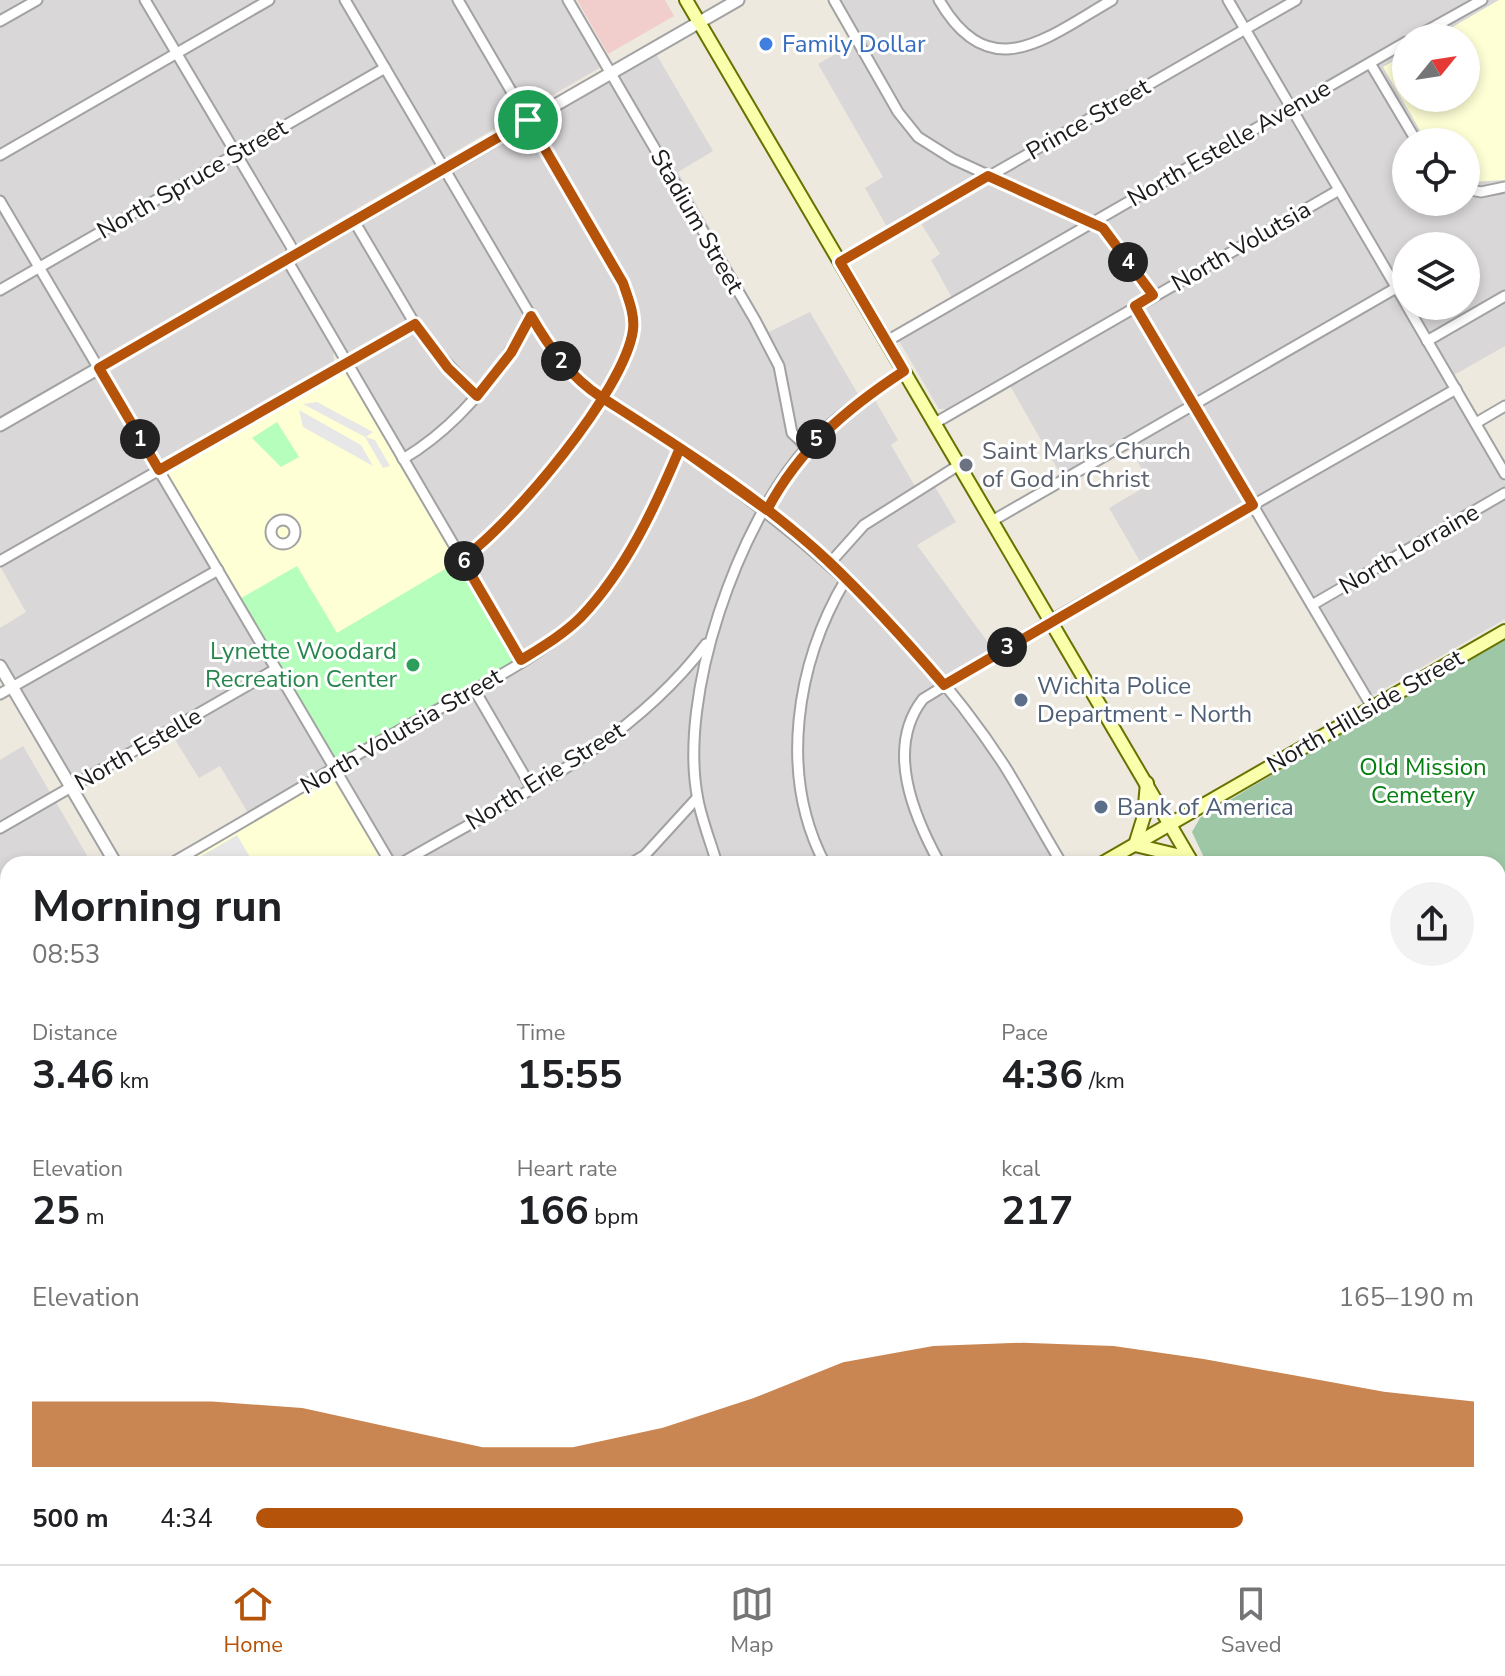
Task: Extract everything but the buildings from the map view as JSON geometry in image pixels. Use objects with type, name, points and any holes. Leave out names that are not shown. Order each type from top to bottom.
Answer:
[{"type":"main road","points":[[686,0],[1188,856]]},
{"type":"main road","name":"North Hillside Street","points":[[1115,856],[1505,631]]},
{"type":"main road","points":[[1147,783],[1144,816],[1135,845],[1174,856]]},
{"type":"street","points":[[0,21],[37,0]]},
{"type":"street","points":[[145,0],[292,248],[290,265],[521,660]]},
{"type":"street","points":[[0,155],[269,0]]},
{"type":"street","points":[[345,0],[531,316],[569,371],[601,397],[767,510],[830,563],[898,631],[944,685],[1003,765],[1057,856]]},
{"type":"street","points":[[458,0],[623,283],[632,308],[630,345],[601,397],[526,502],[486,543],[462,559]]},
{"type":"street","name":"Stadium Street","points":[[568,0],[755,320],[779,366],[792,433],[807,447]]},
{"type":"street","points":[[0,425],[738,0]]},
{"type":"street","points":[[834,0],[909,126],[953,159],[1103,228],[1153,295]]},
{"type":"street","points":[[939,0],[968,38],[997,50],[1026,47],[1112,0]]},
{"type":"street","points":[[1228,0],[1392,281]]},
{"type":"street","name":"Prince Street","points":[[840,262],[1296,0]]},
{"type":"street","points":[[1439,24],[1482,0]]},
{"type":"street","name":"North Estelle Avenue","points":[[887,341],[1392,50]]},
{"type":"street","points":[[1370,63],[1409,128]]},
{"type":"street","name":"North Spruce Street","points":[[0,290],[385,68]]},
{"type":"street","points":[[1480,192],[1505,187]]},
{"type":"street","name":"North Volutsia","points":[[935,423],[1339,190]]},
{"type":"street","points":[[0,201],[386,856]]},
{"type":"street","points":[[354,221],[415,324],[448,368],[477,396]]},
{"type":"street","points":[[992,521],[1392,290]]},
{"type":"street","points":[[1427,341],[1505,296]]},
{"type":"street","points":[[1135,306],[1372,707]]},
{"type":"street","points":[[403,459],[452,423],[477,396],[511,353],[531,316]]},
{"type":"street","points":[[1415,320],[1505,474]]},
{"type":"street","points":[[0,561],[415,324]]},
{"type":"street","points":[[715,856],[697,798],[696,719],[710,638],[744,552],[807,447],[852,405],[904,371]]},
{"type":"street","points":[[935,856],[919,827],[907,784],[905,747],[909,718],[923,699],[1050,621],[1456,389]]},
{"type":"street","points":[[1476,423],[1505,406]]},
{"type":"street","name":"North Volutsia Street","points":[[184,856],[474,689],[521,660],[580,617],[612,579],[647,520],[680,448]]},
{"type":"street","points":[[830,563],[874,517],[959,465]]},
{"type":"street","name":"North Lorraine","points":[[1312,605],[1505,493]]},
{"type":"street","points":[[0,694],[218,570]]},
{"type":"street","points":[[821,856],[797,767],[799,707],[810,660],[833,601],[846,579]]},
{"type":"street","name":"North Erie Street","points":[[414,856],[589,755],[652,706],[710,638]]},
{"type":"street","points":[[0,666],[111,856]]},
{"type":"street","name":"North Estelle","points":[[0,828],[276,669]]},
{"type":"street","points":[[474,689],[531,787]]},
{"type":"street","points":[[643,856],[697,798]]},
{"type":"shaded area","points":[[0,0],[141,0],[286,251],[0,417]]},
{"type":"shaded area","points":[[152,0],[563,0],[601,67],[298,243],[292,239]]},
{"type":"shaded area","points":[[577,0],[665,0],[674,16],[608,54]]},
{"type":"shaded area","points":[[840,0],[1499,0],[1458,24],[1392,24],[1392,63],[1384,68],[1392,82],[1392,112],[1410,112],[1419,128],[1392,128],[1392,216],[1480,216],[1480,180],[1505,180],[1505,346],[1454,375],[1422,320],[1480,320],[1480,232],[1392,232],[1392,269],[1341,182],[946,409],[939,409],[899,341],[956,305],[931,260],[940,254],[914,212],[887,227],[865,188],[883,177],[818,64],[862,39]]},
{"type":"shaded area","points":[[1499,0],[1505,0],[1505,180],[1480,181],[1480,128],[1419,128],[1409,112],[1480,112],[1480,24],[1458,24]]},
{"type":"shaded area","points":[[655,52],[713,151],[678,172],[769,332],[810,312],[862,401],[872,395],[898,440],[891,445],[919,493],[934,485],[956,522],[917,545],[992,648],[936,683],[1007,777],[1052,856],[393,856],[344,773],[348,765],[531,658],[521,648],[296,264]]},
{"type":"shaded area","points":[[1392,62],[1392,82],[1383,67]]},
{"type":"shaded area","points":[[1337,197],[1392,291],[1392,320],[1409,320],[1505,483],[1505,619],[1375,694],[1369,693],[1254,497],[1141,563],[1109,508],[1150,484],[1125,439],[1061,475],[1009,384]]},
{"type":"shaded area","points":[[281,268],[286,270],[333,348],[334,363],[153,466],[326,762],[325,769],[248,813],[220,766],[199,778],[167,727],[84,774],[72,775],[0,656],[0,628],[26,612],[0,566],[0,430]]},
{"type":"shaded area","points":[[346,363],[462,559],[337,633],[236,601],[159,470]]},
{"type":"shaded area","points":[[317,402],[373,432],[366,437],[375,440],[390,466],[383,468],[365,437],[303,404]]},
{"type":"shaded area","points":[[299,410],[361,445],[373,466],[303,427]]},
{"type":"shaded area","points":[[23,746],[87,856],[0,856],[0,760]]},
{"type":"shaded area","points":[[332,776],[381,856],[191,856]]},
{"type":"shaded area","points":[[237,835],[249,856],[202,856]]},
{"type":"green space","points":[[277,422],[299,457],[281,467],[252,438]]},
{"type":"green space","points":[[462,559],[521,660],[335,769],[236,601],[297,566],[337,633]]},
{"type":"green space","name":"Old Mission Cemetery","points":[[1505,639],[1505,856],[1203,856],[1192,832],[1200,818]]},
{"type":"place","name":"Family Dollar","points":[[766,44]]},
{"type":"place","name":"Saint Marks Church of God in Christ","points":[[966,465]]},
{"type":"place","name":"Lynette Woodard Recreation Center","points":[[413,665]]},
{"type":"place","name":"Wichita Police Department - North","points":[[1021,700]]},
{"type":"place","name":"Bank of America","points":[[1101,807]]},
{"type":"route","points":[[528,120],[99,368],[159,470],[415,324],[448,368],[477,396],[511,353],[531,316],[569,371],[590,390],[601,397],[680,448],[767,510],[827,560],[898,631],[944,685],[1253,505],[1135,306],[1153,295],[1103,228],[988,176],[840,262],[904,371],[852,405],[807,447],[767,510],[680,448],[647,520],[612,579],[580,617],[557,637],[521,660],[462,559],[505,525],[551,470],[594,408],[601,397],[609,384],[620,367],[630,345],[633,328],[632,308],[623,283],[528,120]]}]
